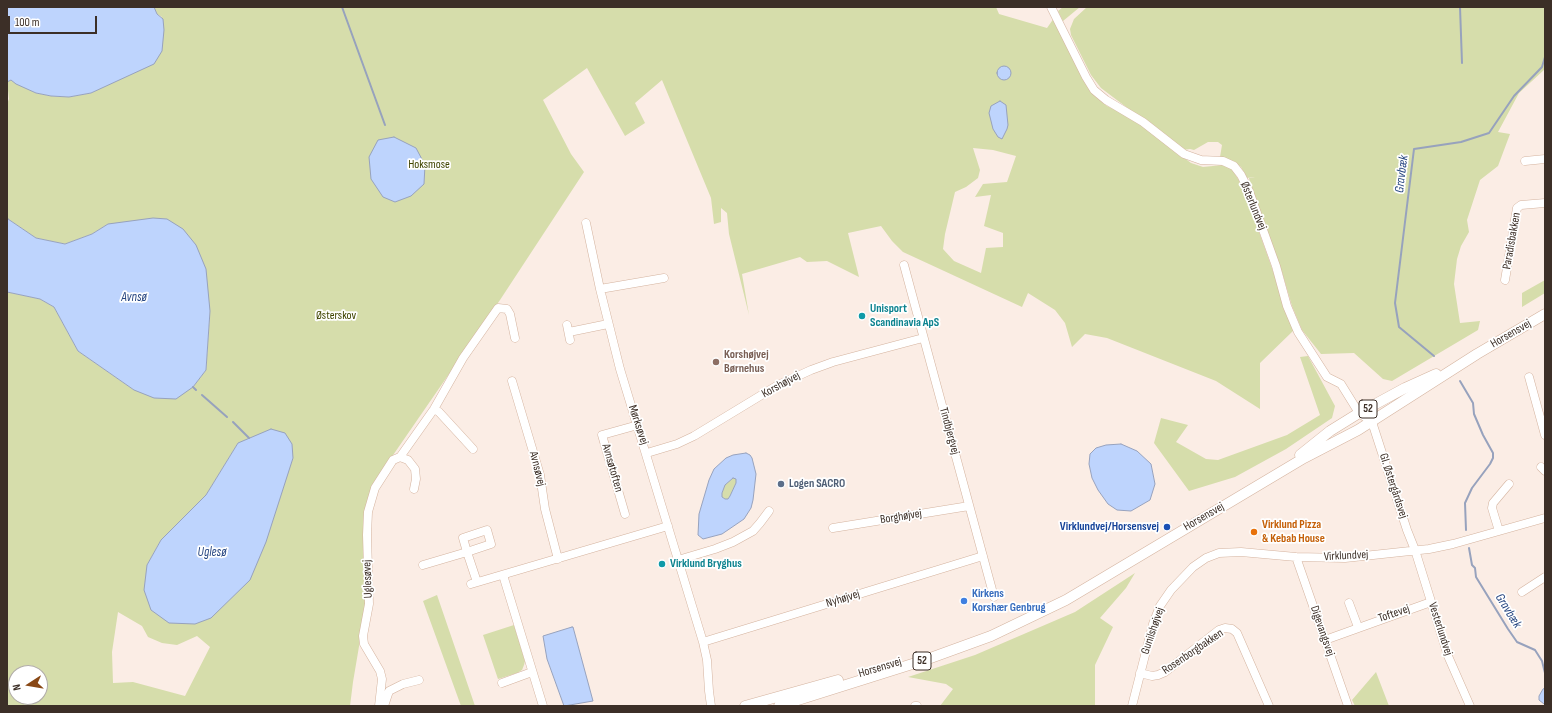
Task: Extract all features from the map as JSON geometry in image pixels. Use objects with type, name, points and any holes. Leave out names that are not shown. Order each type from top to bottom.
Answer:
[{"type":"main road","name":"Horsensvej","points":[[779,706],[924,660],[991,636],[1066,600],[1268,479],[1372,422],[1477,354],[1545,314]]},
{"type":"main road","name":"Horsensvej","points":[[1268,479],[1330,431],[1359,413],[1477,354]]},
{"type":"main road","points":[[1372,422],[1375,413],[1379,409],[1425,379]]},
{"type":"main road","points":[[1313,454],[1324,444],[1358,421],[1359,413]]},
{"type":"main road","name":"Horsensvej","points":[[745,706],[813,688],[916,656],[1035,614]]},
{"type":"street","name":"Østerlundvej","points":[[1051,7],[1094,90],[1106,100],[1143,122],[1184,154],[1201,160],[1223,161],[1234,166],[1241,175],[1249,191],[1276,266],[1287,306],[1298,332],[1327,377],[1341,384],[1359,413],[1372,422]]},
{"type":"street","points":[[1525,161],[1545,159]]},
{"type":"street","name":"Paradisbakken","points":[[1505,280],[1517,208],[1521,205],[1545,203]]},
{"type":"street","name":"Mørksøvej","points":[[586,223],[608,324],[620,369],[647,453],[703,642],[707,660],[708,691],[711,706]]},
{"type":"street","name":"Tindbjergvej","points":[[904,265],[994,598]]},
{"type":"street","points":[[600,289],[664,278]]},
{"type":"street","name":"Uglesøvej","points":[[379,706],[382,679],[380,671],[364,644],[363,636],[369,604],[367,535],[368,512],[374,488],[393,460],[400,457],[434,409],[463,358],[498,308],[507,309],[510,314],[515,338]]},
{"type":"street","points":[[569,332],[608,324]]},
{"type":"street","name":"Korshøjvej","points":[[647,453],[677,444],[694,436],[778,385],[811,370],[833,362],[923,338]]},
{"type":"street","points":[[1529,377],[1545,435]]},
{"type":"street","name":"Avnsøvej","points":[[512,381],[540,475],[545,509],[558,559]]},
{"type":"street","points":[[434,409],[473,449]]},
{"type":"street","name":"Gl. Østergårdsvej","points":[[1372,422],[1407,530],[1415,550]]},
{"type":"street","name":"Avnsøtoften","points":[[625,514],[602,435],[638,425]]},
{"type":"street","points":[[400,457],[408,460],[415,469],[416,479],[414,489]]},
{"type":"street","points":[[1499,531],[1492,508],[1493,503],[1509,484]]},
{"type":"street","name":"Borghøjvej","points":[[833,528],[969,506]]},
{"type":"street","points":[[678,560],[733,542],[752,531],[769,511]]},
{"type":"street","name":"Virklundvej","points":[[1194,567],[1206,558],[1219,553],[1241,552],[1296,557],[1345,558],[1415,550],[1453,544],[1545,518]]},
{"type":"street","points":[[423,566],[467,552],[474,583],[668,526]]},
{"type":"street","name":"Vesterlundvej","points":[[1415,550],[1448,656],[1470,706]]},
{"type":"street","name":"Nyhøjvej","points":[[703,642],[983,556]]},
{"type":"street","name":"Digevangsvej","points":[[1296,557],[1348,706]]},
{"type":"street","name":"Gunilshøjvej","points":[[1132,706],[1153,624],[1160,606],[1171,590],[1194,567]]},
{"type":"street","points":[[503,575],[543,706]]},
{"type":"street","points":[[1522,592],[1545,577]]},
{"type":"street","name":"Toftevej","points":[[1325,640],[1431,602]]},
{"type":"street","points":[[1349,603],[1358,627]]},
{"type":"street","name":"Rosenborgbakken","points":[[1140,673],[1152,676],[1165,672],[1219,630],[1226,628],[1232,629],[1238,632],[1269,706]]},
{"type":"street","points":[[502,683],[532,672]]},
{"type":"street","points":[[384,706],[389,691],[404,684],[419,680]]},
{"type":"green space","name":"Østerskov","points":[[154,7],[996,7],[999,14],[1047,28],[1054,18],[1094,94],[1107,106],[1129,116],[1191,163],[1203,167],[1223,165],[1230,167],[1243,187],[1294,330],[1260,363],[1260,409],[1216,381],[1107,338],[1085,334],[1072,347],[1065,323],[1055,310],[1028,293],[1022,307],[903,252],[892,241],[881,226],[848,233],[859,277],[827,261],[807,262],[800,257],[742,274],[749,315],[729,234],[727,213],[721,208],[721,222],[714,224],[711,198],[662,80],[635,103],[645,123],[625,136],[587,68],[543,100],[571,154],[584,172],[500,300],[380,474],[370,495],[366,605],[350,706],[7,706],[7,292],[40,299],[54,307],[78,351],[134,390],[193,387],[206,370],[210,311],[108,224],[92,234],[65,244],[36,238],[8,219],[7,104],[9,99],[7,82],[11,80],[36,93],[51,96],[69,97],[91,93],[115,81],[162,17],[157,14]],"holes":[[[973,148],[993,150],[1016,156],[1007,182],[983,184],[975,197],[991,195],[984,226],[1003,233],[1003,247],[986,248],[981,273],[954,261],[943,249],[955,192],[966,187],[978,178],[980,170]],[[238,443],[293,458],[147,565],[161,540],[206,495]],[[118,612],[142,626],[148,637],[162,643],[177,645],[197,636],[210,647],[185,696],[133,682],[113,683],[112,652]]]},
{"type":"green space","points":[[1063,7],[1080,7],[1063,21],[1058,11]]},
{"type":"green space","points":[[1087,7],[1545,7],[1545,69],[1519,93],[1498,132],[1510,134],[1498,166],[1480,180],[1467,220],[1469,232],[1461,246],[1457,259],[1454,284],[1460,323],[1480,321],[1478,330],[1392,381],[1383,379],[1354,353],[1321,354],[1302,330],[1292,306],[1282,272],[1252,194],[1249,178],[1255,177],[1247,178],[1241,167],[1220,157],[1222,145],[1218,142],[1208,142],[1194,150],[1183,150],[1101,88],[1091,75],[1071,35],[1070,29],[1074,19]]},
{"type":"green space","points":[[1545,280],[1545,293],[1522,307],[1522,293]]},
{"type":"green space","points":[[1308,356],[1335,406],[1332,418],[1286,449],[1235,477],[1189,491],[1154,443],[1161,418],[1188,425],[1176,442],[1206,459],[1218,460],[1287,435],[1320,415],[1300,357]]},
{"type":"green space","points":[[733,478],[736,479],[736,483],[728,499],[725,499],[722,497],[722,493],[725,485]]},
{"type":"green space","points":[[1135,573],[1126,588],[1100,618],[1113,627],[1095,665],[1095,706],[940,706],[953,689],[946,684],[908,677],[975,655],[1075,612]]},
{"type":"green space","points":[[437,595],[475,706],[461,706],[423,601]]},
{"type":"green space","points":[[514,625],[525,661],[524,665],[522,670],[517,673],[498,679],[483,635]]},
{"type":"green space","points":[[1376,672],[1389,706],[1355,706],[1352,700]]},
{"type":"water","points":[[7,7],[154,7],[157,14],[163,19],[164,30],[162,51],[154,64],[91,93],[69,97],[36,93],[16,84],[11,80],[7,82]]},
{"type":"water","points":[[1001,66],[1007,66],[1011,70],[1011,76],[1007,80],[1001,80],[997,76],[997,70]]},
{"type":"water","points":[[1000,101],[1006,105],[1008,125],[1002,139],[998,137],[993,129],[989,113],[991,106]]},
{"type":"water","points":[[394,137],[416,148],[425,165],[424,184],[411,196],[395,202],[383,197],[371,179],[369,157],[378,140]]},
{"type":"water","name":"Avnsø","points":[[7,216],[8,219],[36,238],[65,244],[92,234],[108,224],[153,218],[167,219],[183,229],[196,245],[206,269],[210,311],[206,370],[193,387],[176,399],[154,398],[134,390],[78,351],[54,307],[40,299],[7,292]]},
{"type":"water","name":"Uglesø","points":[[271,429],[285,433],[292,444],[293,458],[266,542],[250,580],[211,618],[195,624],[169,623],[151,610],[144,590],[147,565],[161,540],[206,495],[238,443]]},
{"type":"water","points":[[1121,444],[1137,451],[1151,464],[1155,484],[1150,500],[1131,511],[1117,510],[1108,504],[1092,478],[1089,464],[1090,454],[1096,448],[1106,445]]},
{"type":"water","points":[[746,453],[752,458],[756,474],[751,508],[744,519],[722,534],[703,539],[698,535],[699,514],[709,480],[714,469],[726,458],[733,455]],"holes":[[[733,478],[736,479],[736,483],[730,496],[728,499],[725,499],[722,497],[725,485]]]},
{"type":"water","points":[[573,627],[593,701],[564,706],[547,659],[543,636]]},
{"type":"water","points":[[1545,688],[1544,704],[1539,700],[1539,696]]},
{"type":"waterway","points":[[342,7],[385,125]]},
{"type":"waterway","points":[[1460,7],[1462,63]]},
{"type":"waterway","name":"Gravbæk","points":[[1434,356],[1399,327],[1395,303],[1414,149],[1461,142],[1489,133],[1514,96],[1542,67],[1545,57]]},
{"type":"waterway","name":"Gravbæk","points":[[1460,381],[1473,403],[1474,414],[1493,453],[1493,458],[1490,464],[1472,488],[1465,503],[1466,530]]},
{"type":"waterway","points":[[193,387],[196,390]]},
{"type":"waterway","points":[[202,395],[227,417]]},
{"type":"waterway","points":[[233,422],[249,438]]},
{"type":"waterway","name":"Gravbæk","points":[[1469,548],[1476,577],[1517,642],[1535,650],[1542,661],[1545,673]]},
{"type":"place","name":"Unisport Scandinavia ApS","points":[[862,316]]},
{"type":"place","name":"Korshøjvej Børnehus","points":[[716,362]]},
{"type":"place","name":"Logen SACRO","points":[[781,484]]},
{"type":"place","name":"Virklundvej/Horsensvej","points":[[1167,527]]},
{"type":"place","name":"Virklund Pizza & Kebab House","points":[[1254,532]]},
{"type":"place","name":"Virklund Bryghus","points":[[662,564]]},
{"type":"place","name":"Kirkens Korshær Genbrug","points":[[964,601]]},
{"type":"park label","name":"Hoksmose","points":[[429,165]]}]
